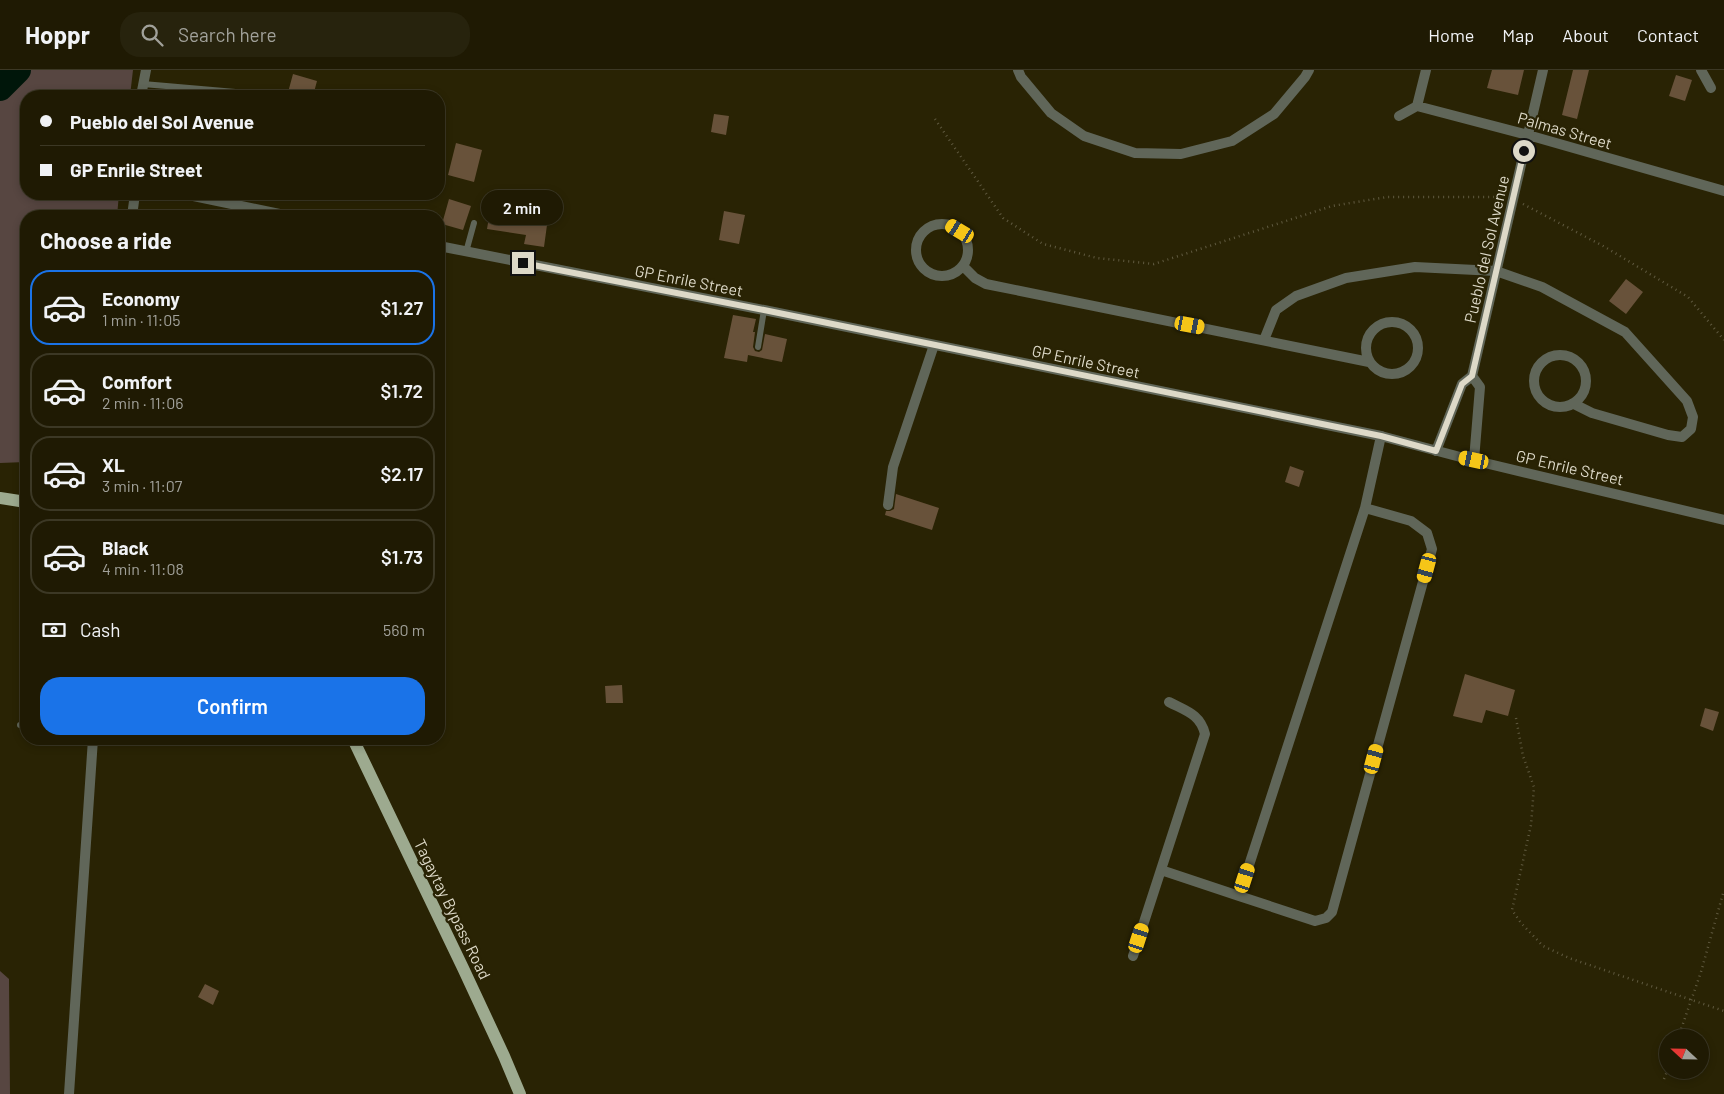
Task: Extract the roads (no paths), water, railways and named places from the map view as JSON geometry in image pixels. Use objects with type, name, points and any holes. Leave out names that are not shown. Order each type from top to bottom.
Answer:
[{"type":"main road","points":[[0,498],[20,501]]},
{"type":"main road","name":"Tagaytay Bypass Road","points":[[355,745],[464,968],[520,1094]]},
{"type":"street","points":[[142,90],[146,70]]},
{"type":"street","points":[[1018,70],[1021,77],[1051,113],[1084,136],[1135,153],[1181,154],[1232,141],[1274,114],[1306,77],[1309,70]]},
{"type":"street","points":[[1399,116],[1417,106],[1426,70]]},
{"type":"street","name":"Pueblo del Sol Avenue","points":[[1436,451],[1462,384],[1472,376],[1543,70]]},
{"type":"street","points":[[1701,70],[1711,88]]},
{"type":"street","name":"Palmas Street","points":[[1417,106],[1528,135],[1724,191]]},
{"type":"street","points":[[213,200],[260,210]]},
{"type":"street","points":[[940,224],[950,225],[960,231],[966,240],[968,249],[967,258],[963,266],[956,273],[947,276],[937,276],[927,272],[920,264],[916,254],[917,244],[922,234],[940,224]]},
{"type":"street","name":"GP Enrile Street","points":[[445,247],[764,310],[1381,436],[1724,520]]},
{"type":"street","points":[[963,266],[975,278],[986,284],[1369,362],[1377,369],[1386,373],[1397,373],[1406,370],[1412,364],[1418,346],[1416,337],[1409,328],[1400,323],[1389,322],[1379,325],[1371,332],[1366,341],[1366,352],[1369,362]]},
{"type":"street","points":[[1264,340],[1276,310],[1296,296],[1346,278],[1415,266],[1496,271],[1542,287],[1625,332],[1687,401],[1693,417],[1691,428],[1682,437],[1668,435],[1592,413],[1574,404],[1565,407],[1555,407],[1545,403],[1538,395],[1534,386],[1535,375],[1539,365],[1547,358],[1558,355],[1568,356],[1578,362],[1584,370],[1585,389],[1581,397],[1574,404]]},
{"type":"street","points":[[888,505],[893,467],[934,345]]},
{"type":"street","points":[[1472,376],[1480,387],[1474,460]]},
{"type":"street","points":[[1239,896],[1364,508],[1381,436]]},
{"type":"street","points":[[1161,870],[1315,921],[1326,918],[1332,912],[1432,549],[1427,533],[1411,521],[1364,508]]},
{"type":"street","points":[[1133,956],[1205,734],[1202,723],[1196,716],[1169,702]]},
{"type":"street","points":[[69,1094],[93,745]]},
{"type":"lane","points":[[143,84],[212,90]]},
{"type":"lane","points":[[466,252],[474,223]]},
{"type":"lane","points":[[758,347],[764,310]]},
{"type":"waterway","points":[[0,88],[18,70]]}]
